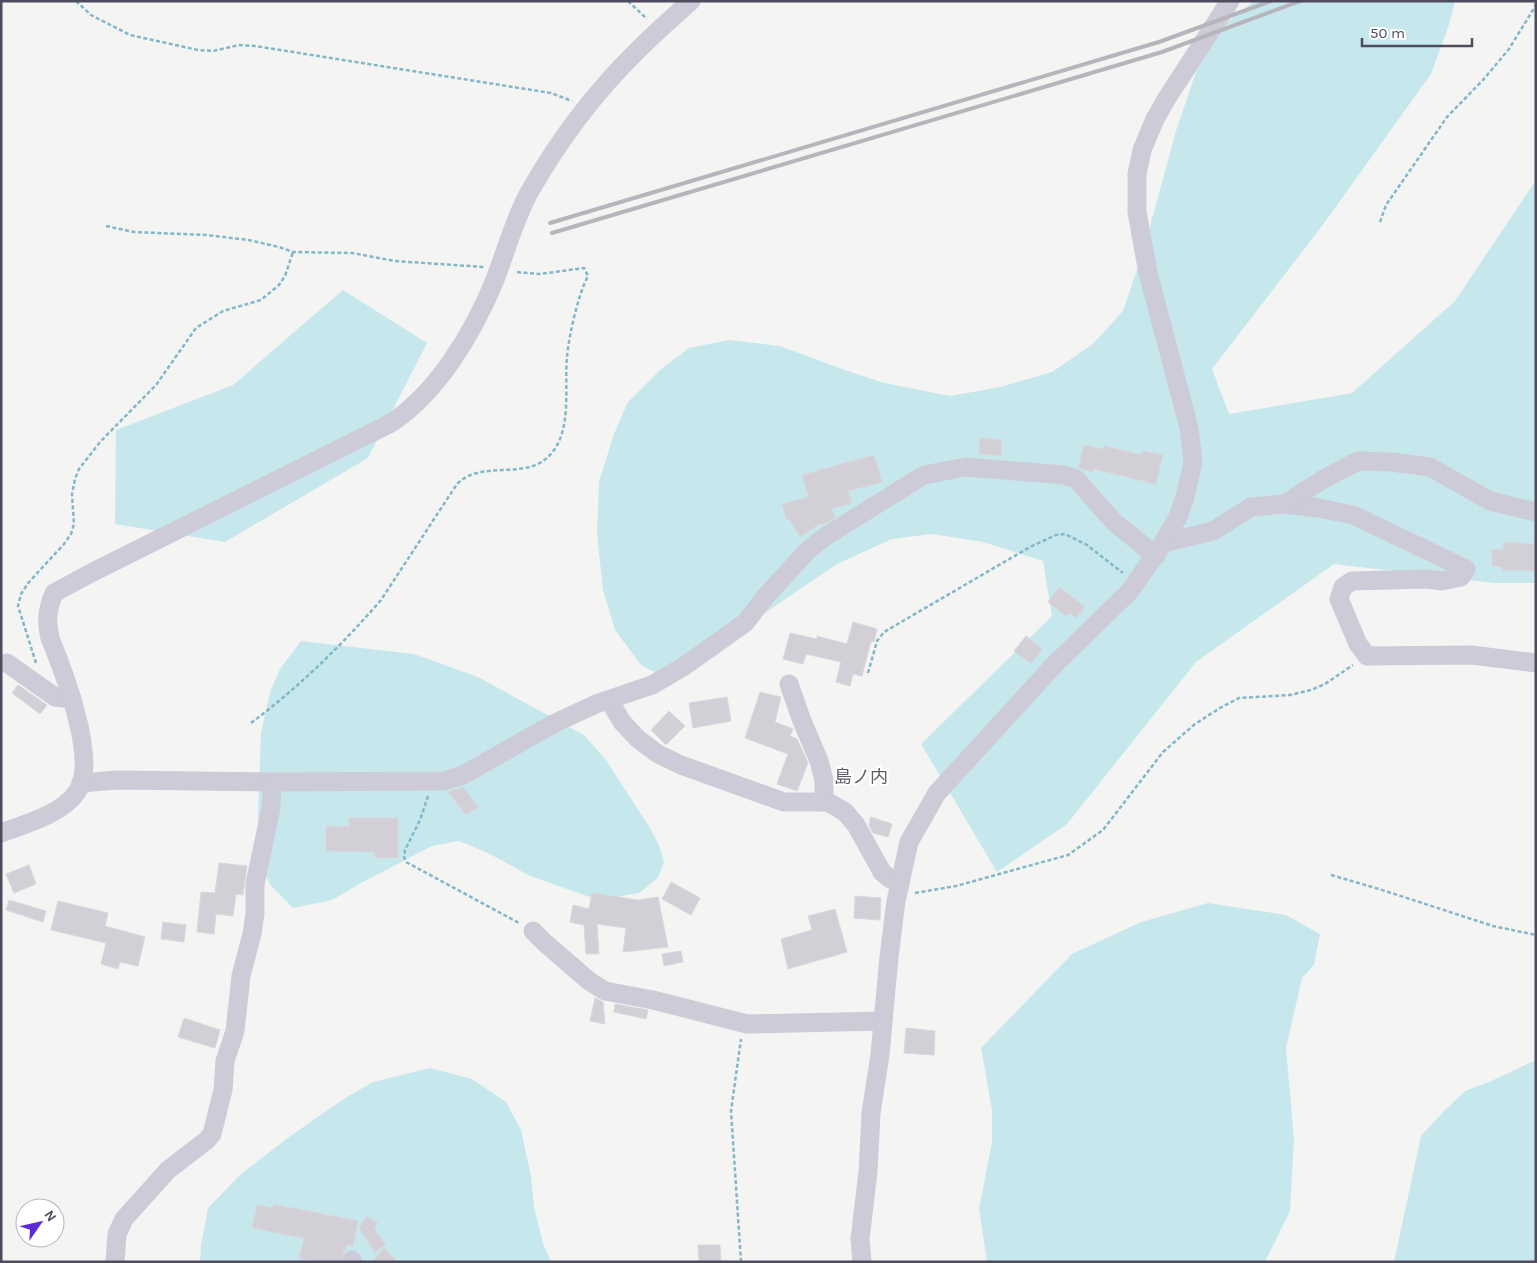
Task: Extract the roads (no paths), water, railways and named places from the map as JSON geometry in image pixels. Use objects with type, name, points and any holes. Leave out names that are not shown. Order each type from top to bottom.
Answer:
[{"type":"street","points":[[1,833],[35,821],[68,802],[77,793],[81,783],[84,758],[72,698],[50,638],[48,627],[47,611],[54,593],[391,423],[405,414],[425,394],[454,357],[471,328],[494,283],[516,221],[530,191],[562,141],[586,108],[638,50],[691,1]]},
{"type":"street","points":[[862,1262],[860,1239],[868,1172],[871,1113],[880,1054],[888,957],[899,888],[909,842],[937,793],[1029,692],[1136,584],[1160,549],[1178,517],[1185,497],[1193,462],[1186,419],[1148,274],[1137,212],[1137,174],[1142,150],[1155,119],[1230,1]]},
{"type":"street","points":[[1284,504],[1322,480],[1358,461],[1391,462],[1430,467],[1490,501],[1536,512]]},
{"type":"street","points":[[81,783],[117,780],[272,782],[444,781],[463,775],[553,724],[609,700],[652,685],[683,667],[745,623],[765,597],[808,550],[826,536],[924,475],[966,467],[1064,474],[1076,479],[1114,522],[1160,549],[1213,531],[1251,507],[1284,504],[1319,508],[1353,515],[1466,570],[1461,577],[1442,581],[1427,579],[1352,581],[1344,587],[1339,599],[1358,644],[1367,656],[1471,655],[1536,664]]},
{"type":"street","points":[[7,663],[55,697],[72,698]]},
{"type":"street","points":[[789,684],[819,761],[824,780],[824,802]]},
{"type":"street","points":[[609,700],[622,722],[638,739],[658,754],[681,765],[784,802],[828,802],[845,812],[856,825],[882,872],[899,888]]},
{"type":"street","points":[[115,1262],[117,1234],[124,1219],[168,1170],[212,1134],[223,1090],[225,1061],[235,1031],[242,976],[255,913],[255,884],[271,808],[272,782]]},
{"type":"street","points":[[533,930],[588,981],[604,991],[653,1000],[747,1024],[883,1021]]},
{"type":"railway","points":[[550,223],[1159,42],[1271,1]]},
{"type":"railway","points":[[552,233],[1162,52],[1300,1]]},
{"type":"district","name":"島ノ内","points":[[861,777]]}]
